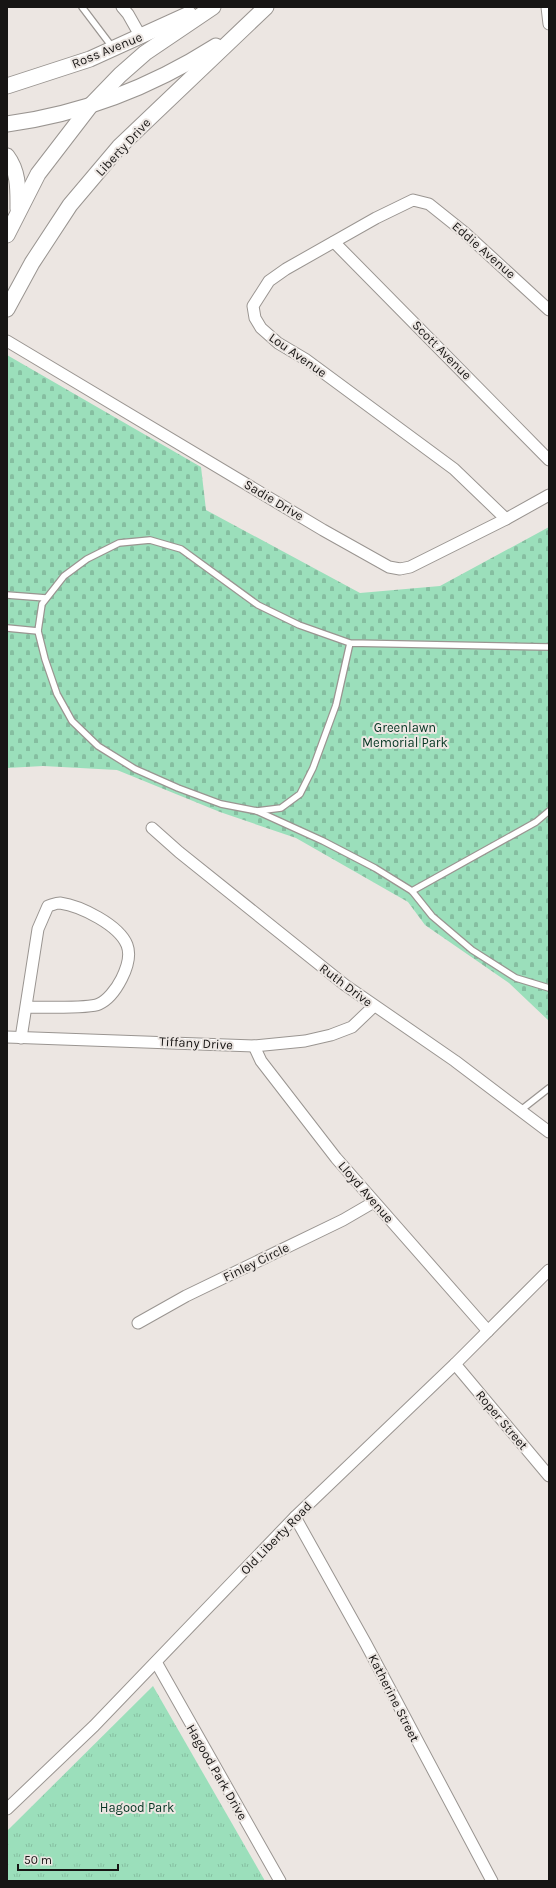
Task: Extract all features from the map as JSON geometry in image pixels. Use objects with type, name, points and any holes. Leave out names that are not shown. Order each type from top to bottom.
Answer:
[{"type":"main road","name":"Ross Avenue","points":[[7,86],[90,59],[142,37],[204,7]]},
{"type":"main road","points":[[7,235],[38,174],[91,105],[120,75],[145,53],[213,7]]},
{"type":"main road","name":"Liberty Drive","points":[[7,309],[32,263],[70,205],[119,147],[266,7]]},
{"type":"main road","points":[[7,124],[31,120],[91,105],[130,92],[190,63],[244,28]]},
{"type":"main road","points":[[7,156],[11,161],[18,179],[18,211]]},
{"type":"street","points":[[122,7],[142,37]]},
{"type":"street","points":[[547,7],[549,24]]},
{"type":"street","name":"Lou Avenue","points":[[413,200],[376,218],[286,269],[269,281],[253,306],[255,318],[261,328],[278,343],[304,359],[454,469],[506,519]]},
{"type":"street","name":"Eddie Avenue","points":[[413,200],[429,204],[464,232],[549,310]]},
{"type":"street","name":"Scott Avenue","points":[[334,242],[549,460]]},
{"type":"street","name":"Sadie Drive","points":[[7,341],[389,568],[400,569],[410,567],[506,519],[549,495]]},
{"type":"street","name":"Ruth Drive","points":[[152,828],[179,852],[332,975],[374,1006],[455,1061],[549,1132]]},
{"type":"street","points":[[21,1038],[38,929],[48,906],[58,903],[76,908],[94,915],[121,933],[128,947],[128,962],[122,981],[108,999],[98,1005],[26,1007]]},
{"type":"street","name":"Tiffany Drive","points":[[7,1037],[254,1046],[306,1041],[331,1036],[352,1027],[374,1006]]},
{"type":"street","name":"Lloyd Avenue","points":[[254,1046],[260,1061],[294,1105],[374,1202],[488,1331]]},
{"type":"street","name":"Finley Circle","points":[[138,1322],[186,1296],[343,1220],[374,1202]]},
{"type":"street","name":"Old Liberty Road","points":[[7,1809],[94,1726],[296,1517],[455,1364],[549,1270]]},
{"type":"street","name":"Roper Street","points":[[455,1364],[549,1476]]},
{"type":"street","name":"Katherine Street","points":[[296,1517],[366,1644],[492,1881]]},
{"type":"street","name":"Hagood Park Drive","points":[[156,1662],[280,1881]]},
{"type":"lane","points":[[82,7],[114,49]]},
{"type":"lane","points":[[549,647],[350,643],[299,625],[258,605],[181,549],[150,540],[119,544],[87,559],[64,576],[42,604],[38,631],[45,659],[57,694],[72,721],[98,746],[134,769],[178,788],[221,804],[257,811],[323,841],[375,868],[412,891],[432,916],[472,950],[516,978],[549,988]]},
{"type":"lane","points":[[7,595],[46,598]]},
{"type":"lane","points":[[7,628],[38,631]]},
{"type":"lane","points":[[257,811],[281,808],[300,794],[313,768],[336,705],[350,643]]},
{"type":"lane","points":[[412,891],[536,822],[549,811]]},
{"type":"lane","points":[[521,1110],[549,1088]]},
{"type":"green space","name":"Greenlawn Memorial Park","points":[[7,355],[201,467],[206,510],[360,593],[440,586],[549,527],[549,1021],[509,983],[425,925],[408,902],[296,838],[220,812],[117,770],[43,766],[7,768]]},
{"type":"green space","name":"Hagood Park","points":[[153,1686],[265,1881],[7,1881],[7,1831]]}]
